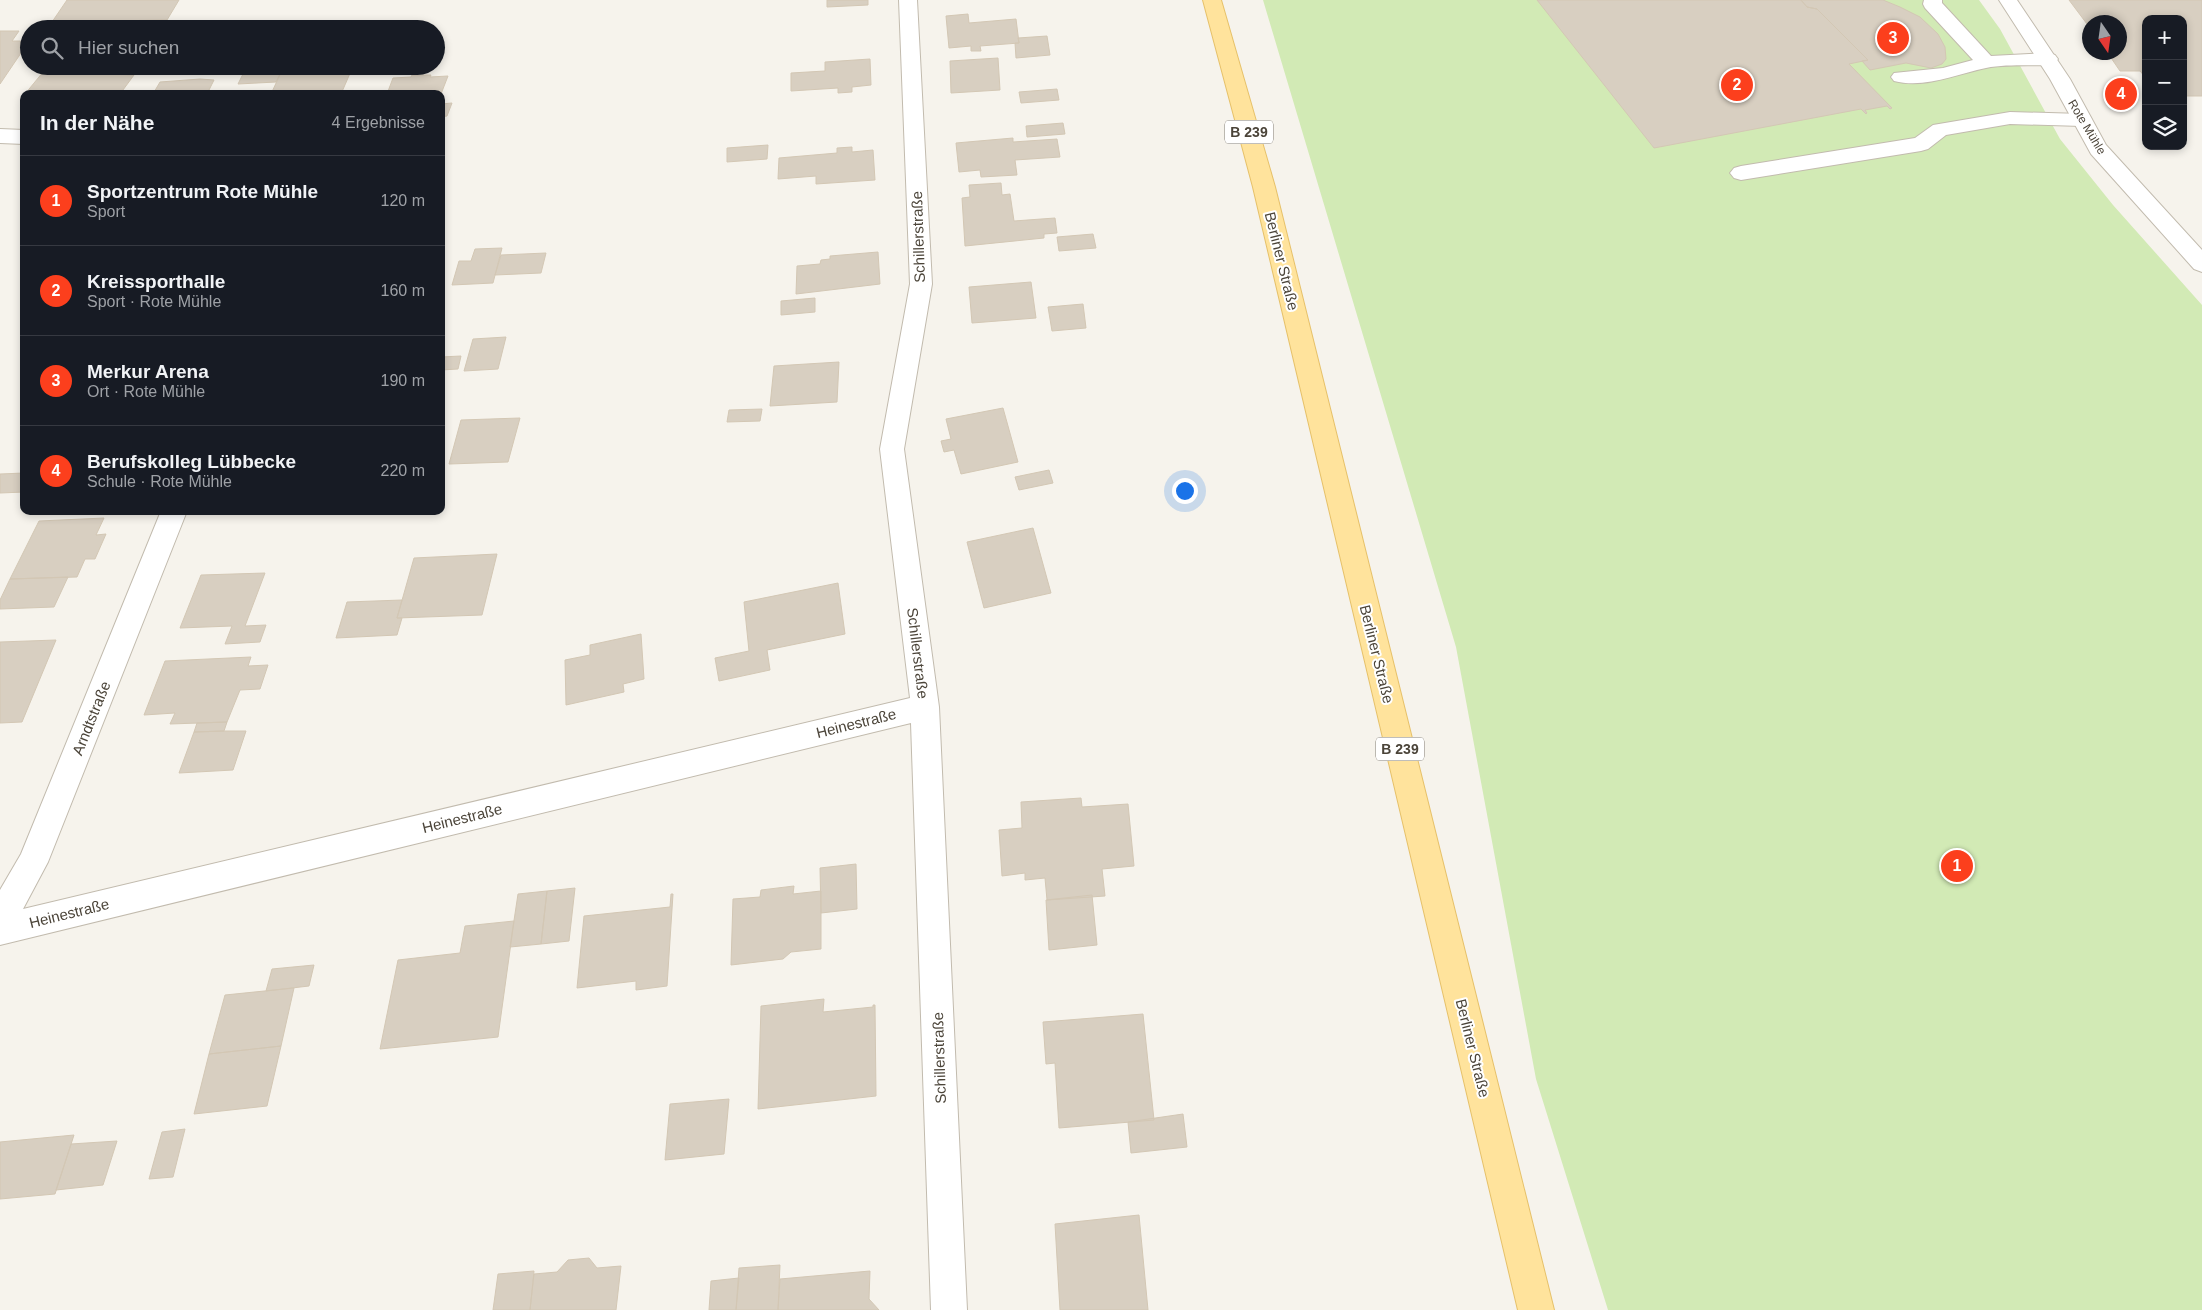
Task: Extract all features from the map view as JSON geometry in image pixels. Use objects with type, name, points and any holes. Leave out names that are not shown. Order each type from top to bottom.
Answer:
[{"type":"main road","name":"Berliner Straße","points":[[1212,0],[1264,188],[1536,1310]]},
{"type":"street","name":"Schillerstraße","points":[[908,0],[921,284],[892,449],[925,707],[949,1310]]},
{"type":"street","points":[[1933,0],[1932,4],[1986,62]]},
{"type":"street","name":"Rote Mühle","points":[[2008,0],[2048,59],[2098,149],[2202,264]]},
{"type":"street","points":[[1901,77],[1944,74],[1986,62],[2048,59]]},
{"type":"street","points":[[1741,173],[1921,144],[1940,130],[2010,118],[2082,120]]},
{"type":"street","points":[[0,136],[20,137]]},
{"type":"street","name":"Arndtstraße","points":[[0,920],[33,862],[172,515]]},
{"type":"street","name":"Heinestraße","points":[[0,930],[925,707]]},
{"type":"green space","points":[[1263,0],[1979,0],[2000,29],[2060,139],[2113,205],[2202,305],[2202,1310],[1608,1310],[1536,1079],[1456,647]]},
{"type":"building","points":[[67,0],[179,0],[167,20],[53,20]]},
{"type":"building","points":[[827,0],[868,0],[868,5],[827,7]]},
{"type":"building","points":[[1537,0],[1801,0],[1807,7],[1817,9],[1868,60],[1849,64],[1892,108],[1890,109],[1887,106],[1865,110],[1866,114],[1861,109],[1654,148]]},
{"type":"building","points":[[1801,0],[1883,0],[1920,17],[1938,34],[1945,47],[1946,59],[1942,64],[1931,68],[1906,63],[1870,70],[1862,61],[1868,60],[1817,9],[1807,7]]},
{"type":"building","points":[[2069,0],[2202,0],[2202,96],[2187,96],[2187,15],[2142,15],[2142,73],[2140,71],[2120,71],[2112,60],[2127,60],[2127,15],[2082,15],[2082,17]]},
{"type":"building","points":[[968,14],[969,23],[1016,19],[1019,43],[980,46],[981,51],[971,51],[971,46],[949,48],[946,16]]},
{"type":"building","points":[[0,31],[19,31],[12,41],[20,41],[20,54],[0,84]]},
{"type":"building","points":[[1047,36],[1050,55],[1016,58],[1015,43],[1019,43],[1018,38]]},
{"type":"building","points":[[998,58],[1000,90],[951,93],[950,61]]},
{"type":"building","points":[[870,59],[871,85],[852,87],[852,92],[838,93],[838,88],[791,91],[791,73],[825,71],[825,62]]},
{"type":"building","points":[[41,75],[134,75],[123,90],[28,90]]},
{"type":"building","points":[[242,75],[280,75],[276,82],[238,84]]},
{"type":"building","points":[[280,75],[349,75],[343,90],[273,90]]},
{"type":"building","points":[[412,75],[448,76],[443,90],[388,90],[393,78],[411,77]]},
{"type":"building","points":[[200,79],[214,80],[209,90],[155,90],[160,82]]},
{"type":"building","points":[[1057,89],[1059,100],[1021,103],[1019,92]]},
{"type":"building","points":[[452,103],[447,116],[445,116],[445,104]]},
{"type":"building","points":[[1063,123],[1065,134],[1027,137],[1026,126]]},
{"type":"building","points":[[1013,138],[1013,142],[1057,139],[1060,157],[1015,160],[1017,175],[981,177],[980,170],[959,172],[956,143]]},
{"type":"building","points":[[768,145],[767,159],[727,162],[727,148]]},
{"type":"building","points":[[852,147],[852,152],[873,150],[875,180],[816,184],[816,176],[778,179],[779,158],[837,153],[837,148]]},
{"type":"building","points":[[1001,183],[1002,195],[1010,194],[1014,221],[1055,218],[1057,233],[1044,234],[1044,238],[965,246],[962,198],[970,197],[969,185]]},
{"type":"building","points":[[1093,234],[1096,248],[1059,251],[1057,237]]},
{"type":"building","points":[[502,248],[493,283],[452,285],[459,261],[471,261],[475,249]]},
{"type":"building","points":[[878,252],[880,284],[796,294],[797,266],[820,264],[821,260],[830,259],[830,256]]},
{"type":"building","points":[[546,253],[541,273],[495,275],[501,255]]},
{"type":"building","points":[[1031,282],[1036,318],[972,323],[969,287]]},
{"type":"building","points":[[815,298],[815,312],[781,315],[781,301]]},
{"type":"building","points":[[1083,304],[1086,328],[1052,331],[1048,307]]},
{"type":"building","points":[[506,337],[498,369],[464,371],[473,339]]},
{"type":"building","points":[[461,356],[458,369],[445,370],[445,357]]},
{"type":"building","points":[[839,362],[837,402],[770,406],[774,366]]},
{"type":"building","points":[[1003,408],[1018,462],[961,474],[954,450],[944,452],[941,441],[951,439],[946,419]]},
{"type":"building","points":[[762,409],[760,421],[727,422],[729,410]]},
{"type":"building","points":[[520,418],[508,462],[449,464],[461,420]]},
{"type":"building","points":[[1049,470],[1053,483],[1019,490],[1015,477]]},
{"type":"building","points":[[20,473],[20,492],[0,493],[0,474]]},
{"type":"building","points":[[104,518],[96,535],[106,534],[95,559],[85,559],[77,577],[10,579],[39,521]]},
{"type":"building","points":[[1033,528],[1051,593],[984,608],[967,542]]},
{"type":"building","points":[[497,554],[482,615],[397,618],[414,558]]},
{"type":"building","points":[[265,573],[245,626],[266,625],[260,642],[225,644],[232,626],[180,628],[201,575]]},
{"type":"building","points":[[68,577],[54,607],[0,609],[0,600],[10,579]]},
{"type":"building","points":[[838,583],[845,634],[767,650],[770,670],[719,681],[715,658],[749,651],[744,602]]},
{"type":"building","points":[[402,600],[397,618],[402,618],[397,635],[336,638],[347,602]]},
{"type":"building","points":[[641,634],[644,679],[623,684],[624,692],[566,705],[565,660],[590,655],[590,645]]},
{"type":"building","points":[[56,640],[22,722],[0,723],[0,642]]},
{"type":"building","points":[[251,657],[248,666],[268,665],[260,689],[240,690],[227,722],[170,724],[175,713],[144,715],[165,661]]},
{"type":"building","points":[[227,722],[224,731],[194,732],[197,723]]},
{"type":"building","points":[[246,731],[233,770],[179,773],[194,732]]},
{"type":"building","points":[[1081,798],[1082,807],[1128,804],[1134,866],[1102,869],[1105,896],[1047,900],[1045,878],[1025,880],[1025,873],[1002,876],[999,830],[1022,828],[1021,802]]},
{"type":"building","points":[[856,864],[857,909],[821,913],[820,868]]},
{"type":"building","points":[[794,886],[793,894],[821,891],[821,949],[791,952],[783,959],[731,965],[733,899],[760,897],[761,890]]},
{"type":"building","points":[[575,888],[569,941],[541,944],[547,891]]},
{"type":"building","points":[[547,891],[541,944],[510,947],[518,894]]},
{"type":"building","points":[[671,894],[673,894],[667,986],[636,990],[636,981],[577,988],[584,916],[670,907]]},
{"type":"building","points":[[1092,895],[1097,945],[1049,950],[1046,900]]},
{"type":"building","points":[[514,921],[498,1037],[380,1049],[398,960],[460,953],[465,926]]},
{"type":"building","points":[[314,965],[309,986],[266,991],[272,969]]},
{"type":"building","points":[[294,988],[281,1046],[209,1054],[225,995]]},
{"type":"building","points":[[824,999],[823,1012],[873,1007],[875,1005],[876,1096],[758,1109],[761,1006]]},
{"type":"building","points":[[1143,1014],[1154,1120],[1059,1128],[1055,1063],[1046,1064],[1043,1022]]},
{"type":"building","points":[[281,1046],[267,1106],[194,1114],[209,1054]]},
{"type":"building","points":[[729,1099],[724,1154],[665,1160],[670,1104]]},
{"type":"building","points":[[1183,1114],[1187,1147],[1131,1153],[1128,1122]]},
{"type":"building","points":[[185,1129],[173,1177],[149,1179],[162,1132]]},
{"type":"building","points":[[74,1135],[55,1194],[0,1199],[0,1142]]},
{"type":"building","points":[[117,1141],[103,1185],[56,1190],[71,1144]]},
{"type":"building","points":[[1139,1215],[1148,1310],[1060,1310],[1055,1224]]},
{"type":"building","points":[[589,1258],[597,1268],[621,1266],[616,1310],[530,1310],[534,1274],[557,1272],[568,1260]]},
{"type":"building","points":[[780,1265],[778,1310],[736,1310],[739,1268]]},
{"type":"building","points":[[534,1271],[530,1310],[493,1310],[498,1274]]},
{"type":"building","points":[[870,1271],[869,1299],[879,1310],[778,1310],[780,1279]]},
{"type":"building","points":[[739,1278],[736,1310],[709,1310],[711,1281]]},
{"type":"place","name":"Merkur Arena","points":[[1893,38]]},
{"type":"place","name":"Kreissporthalle","points":[[1737,85]]},
{"type":"place","name":"Berufskolleg Lübbecke","points":[[2121,94]]},
{"type":"place","name":"Sportzentrum Rote Mühle","points":[[1957,866]]}]
